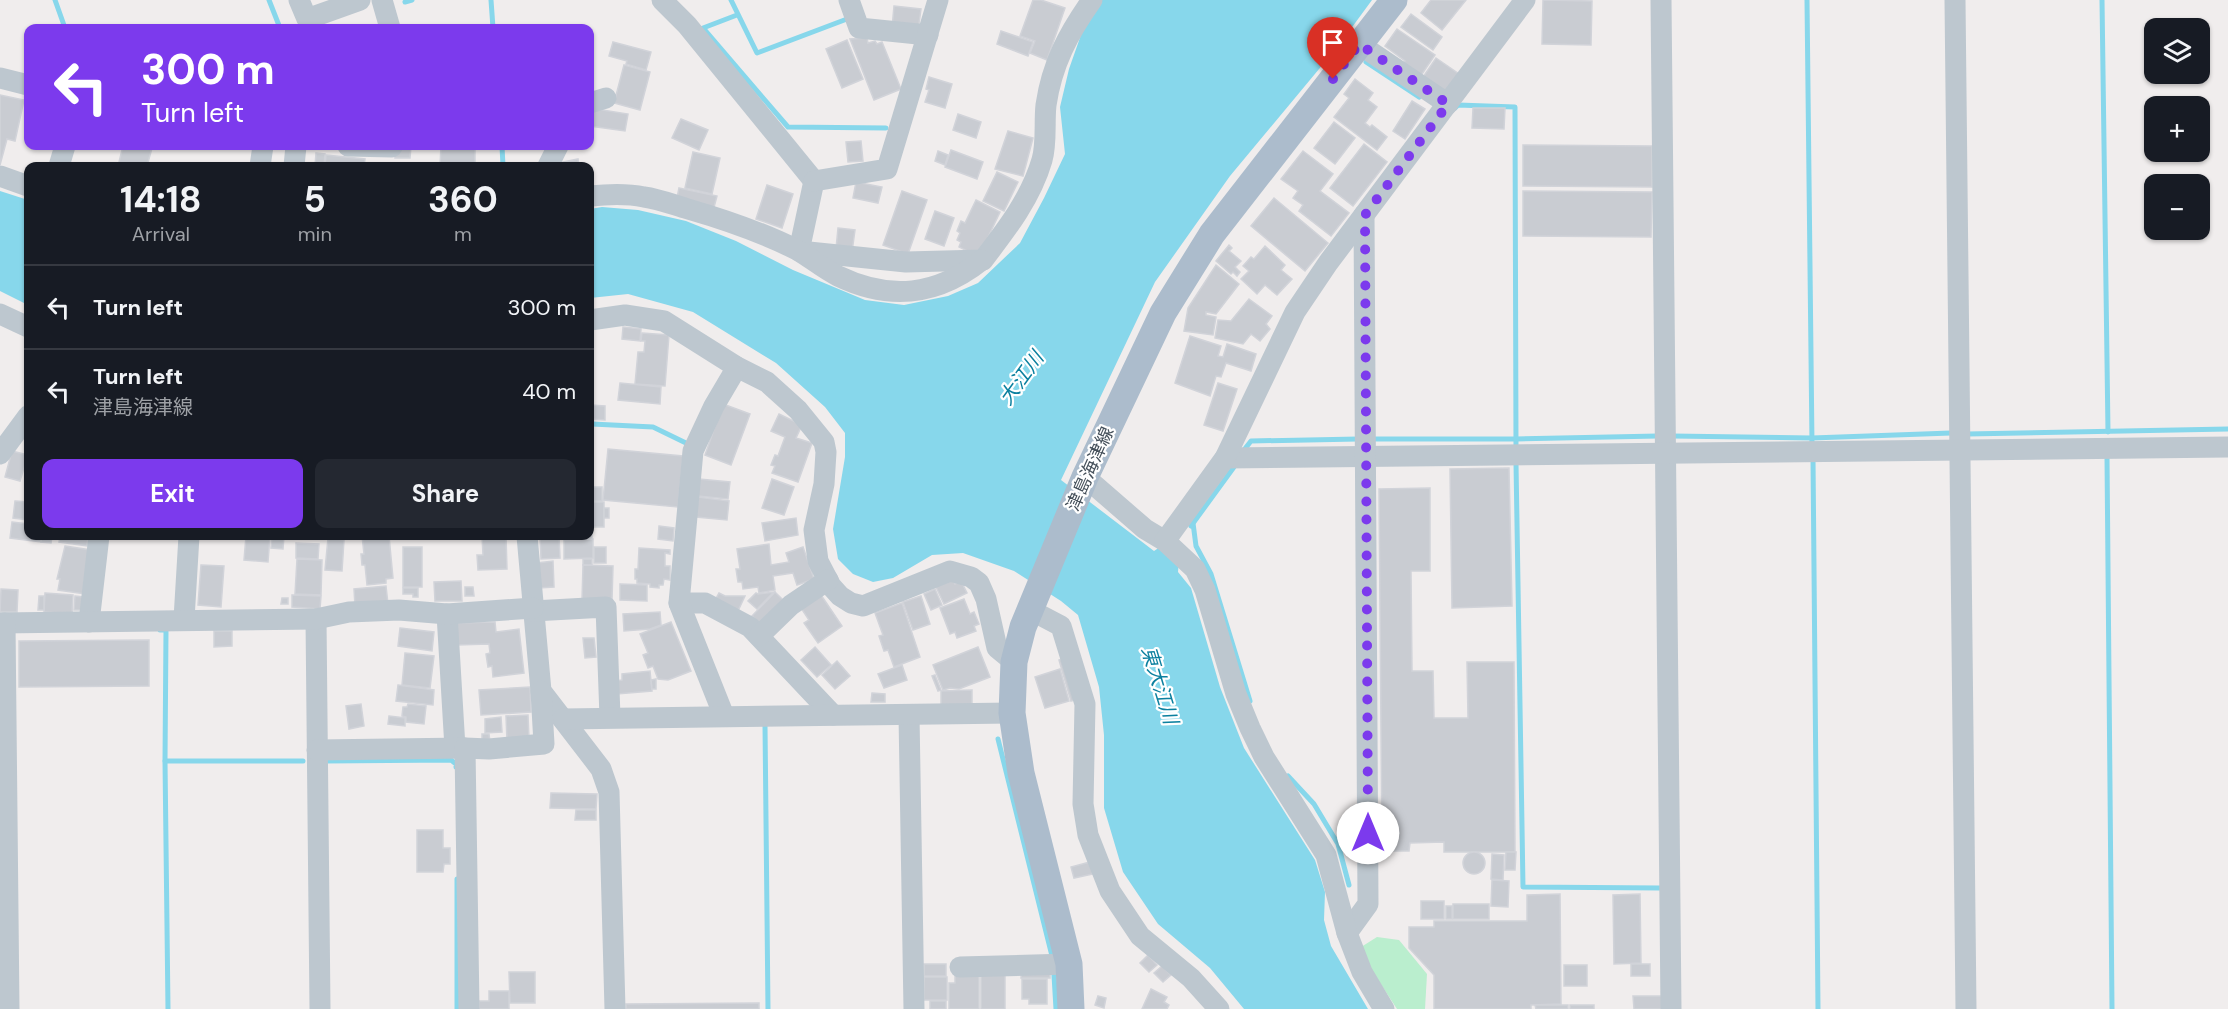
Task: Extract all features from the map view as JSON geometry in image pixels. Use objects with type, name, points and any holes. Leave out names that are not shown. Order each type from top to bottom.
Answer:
[{"type":"main road","name":"津島海津線","points":[[1071,1009],[1069,964],[1021,773],[1012,713],[1014,662],[1020,634],[1036,607],[1083,482],[1163,313],[1212,234],[1394,0]]},
{"type":"street","points":[[299,0],[307,19],[360,0]]},
{"type":"street","points":[[382,0],[389,24]]},
{"type":"street","points":[[662,0],[687,24],[814,181]]},
{"type":"street","points":[[849,0],[859,28],[927,35]]},
{"type":"street","points":[[814,181],[887,169],[938,0]]},
{"type":"street","points":[[594,196],[612,194],[644,197],[730,222],[799,251],[836,276],[868,287],[902,292],[935,288],[967,272],[983,260],[1019,208],[1042,159],[1046,105],[1055,62],[1076,22],[1092,0]]},
{"type":"street","points":[[1165,541],[1224,458],[1295,312],[1525,0]]},
{"type":"street","points":[[1661,0],[1671,1009]]},
{"type":"street","points":[[1955,0],[1966,1009]]},
{"type":"street","points":[[1359,44],[1448,104]]},
{"type":"street","points":[[0,78],[24,84]]},
{"type":"street","points":[[373,150],[391,153]]},
{"type":"street","points":[[0,176],[24,185]]},
{"type":"street","points":[[799,251],[814,181]]},
{"type":"street","points":[[1347,933],[1368,904],[1365,215]]},
{"type":"street","points":[[799,251],[906,262],[983,260]]},
{"type":"street","points":[[594,319],[625,315],[664,321],[737,368],[767,382],[798,410],[824,442],[826,452],[824,484],[814,530],[818,561],[840,597],[863,606],[950,571],[971,577],[979,583],[986,599],[997,648],[1014,662]]},
{"type":"street","points":[[2,317],[24,325]]},
{"type":"street","points":[[724,716],[679,603],[693,452],[714,406],[737,368]]},
{"type":"street","points":[[0,454],[24,421]]},
{"type":"street","points":[[1224,458],[2228,447]]},
{"type":"street","points":[[1083,482],[1145,529],[1165,541],[1195,568],[1205,590],[1236,694],[1250,728],[1264,757],[1326,855],[1347,933],[1362,972],[1384,1009]]},
{"type":"street","points":[[89,622],[99,540]]},
{"type":"street","points":[[184,619],[189,540]]},
{"type":"street","points":[[318,750],[489,749],[544,744],[527,540]]},
{"type":"street","points":[[759,636],[791,605],[828,580]]},
{"type":"street","points":[[679,603],[705,603],[750,627],[833,716]]},
{"type":"street","points":[[9,1009],[3,623],[316,619],[349,612],[399,610],[447,614],[606,607],[610,717]]},
{"type":"street","points":[[1036,607],[1061,626],[1085,704],[1083,804],[1088,835],[1110,891],[1140,936],[1191,978],[1219,1009]]},
{"type":"street","points":[[447,614],[460,748],[469,1009]]},
{"type":"street","points":[[316,619],[320,1009]]},
{"type":"street","points":[[541,691],[601,769],[609,792],[612,824],[615,1009]]},
{"type":"street","points":[[563,719],[1012,713]]},
{"type":"street","points":[[909,715],[914,1009]]},
{"type":"street","points":[[960,967],[1069,964]]},
{"type":"green space","points":[[1377,937],[1399,940],[1427,974],[1425,1009],[1397,1009],[1358,949]]},
{"type":"water","points":[[1099,0],[1372,0],[1339,45],[1230,176],[1155,282],[1061,480],[1154,551],[1163,545],[1179,560],[1178,572],[1191,588],[1220,687],[1244,748],[1315,860],[1325,892],[1324,920],[1331,946],[1368,1009],[1244,1009],[1210,968],[1158,924],[1123,872],[1104,808],[1104,735],[1099,687],[1078,615],[1061,601],[1014,571],[963,553],[932,555],[893,578],[873,582],[853,574],[838,559],[833,529],[845,457],[845,433],[825,407],[776,363],[693,312],[628,294],[594,298],[594,208],[602,207],[638,210],[686,221],[736,241],[793,270],[865,300],[904,305],[948,296],[978,283],[1020,243],[1065,154],[1060,107],[1069,69],[1082,32]]},
{"type":"water","points":[[0,191],[24,199],[24,303],[0,291]]},
{"type":"building","points":[[1033,0],[1041,0],[1065,8],[1047,60],[1030,53],[1035,41],[1020,36]]},
{"type":"building","points":[[1431,0],[1466,0],[1442,30],[1421,13]]},
{"type":"building","points":[[1543,0],[1592,1],[1591,45],[1542,44]]},
{"type":"building","points":[[894,6],[921,9],[918,31],[892,28]]},
{"type":"building","points":[[1411,14],[1442,37],[1433,50],[1401,27]]},
{"type":"building","points":[[1397,29],[1435,55],[1420,77],[1402,65],[1405,61],[1385,46]]},
{"type":"building","points":[[1001,31],[1033,42],[1028,56],[997,44]]},
{"type":"building","points":[[867,38],[868,43],[882,42],[901,89],[874,100],[850,39]]},
{"type":"building","points":[[847,40],[863,79],[842,88],[826,49]]},
{"type":"building","points":[[613,42],[651,52],[646,70],[609,56]]},
{"type":"building","points":[[1436,58],[1459,74],[1443,96],[1421,80]]},
{"type":"building","points":[[624,65],[650,72],[640,110],[614,103]]},
{"type":"building","points":[[929,77],[952,84],[945,108],[925,102],[929,90],[926,89]]},
{"type":"building","points":[[1355,79],[1373,93],[1368,100],[1377,107],[1365,123],[1370,127],[1372,125],[1387,137],[1377,150],[1334,117],[1349,98],[1344,94]]},
{"type":"building","points":[[0,95],[24,100],[15,141],[7,139],[0,165]]},
{"type":"building","points":[[1412,101],[1425,109],[1405,139],[1393,131]]},
{"type":"building","points":[[1473,108],[1505,108],[1504,129],[1472,128]]},
{"type":"building","points":[[594,109],[628,114],[625,131],[594,127]]},
{"type":"building","points":[[958,114],[981,122],[976,138],[953,130]]},
{"type":"building","points":[[681,119],[708,130],[699,150],[672,138]]},
{"type":"building","points":[[1334,122],[1355,138],[1335,164],[1314,148]]},
{"type":"building","points":[[1008,131],[1033,138],[1023,176],[995,169]]},
{"type":"building","points":[[861,141],[863,161],[848,162],[846,142]]},
{"type":"building","points":[[1364,144],[1387,162],[1353,206],[1330,188]]},
{"type":"building","points":[[1523,145],[1652,146],[1652,187],[1523,186]]},
{"type":"building","points":[[122,150],[151,150],[148,162],[119,162]]},
{"type":"building","points":[[396,150],[411,150],[410,158],[395,158]]},
{"type":"building","points":[[441,150],[475,150],[475,162],[440,162]]},
{"type":"building","points":[[951,150],[983,162],[977,179],[945,167]]},
{"type":"building","points":[[938,151],[948,155],[945,165],[935,161]]},
{"type":"building","points":[[1303,151],[1333,174],[1320,191],[1349,213],[1331,236],[1299,211],[1303,205],[1293,198],[1298,191],[1281,179]]},
{"type":"building","points":[[693,152],[720,158],[712,194],[685,188]]},
{"type":"building","points":[[316,153],[325,154],[324,162],[315,162]]},
{"type":"building","points":[[326,155],[365,159],[365,162],[325,162]]},
{"type":"building","points":[[578,159],[578,162],[563,162]]},
{"type":"building","points":[[997,172],[1018,182],[1004,211],[983,201]]},
{"type":"building","points":[[856,182],[882,187],[878,203],[853,198]]},
{"type":"building","points":[[767,185],[793,194],[782,228],[756,219]]},
{"type":"building","points":[[679,188],[717,196],[713,211],[676,203]]},
{"type":"building","points":[[902,191],[927,200],[908,254],[883,245]]},
{"type":"building","points":[[1523,191],[1652,192],[1651,237],[1523,236]]},
{"type":"building","points":[[1274,198],[1328,243],[1305,271],[1251,226]]},
{"type":"building","points":[[976,200],[1000,212],[981,252],[975,255],[959,247],[961,242],[957,240],[960,233],[957,231],[961,221],[965,223]]},
{"type":"building","points":[[935,211],[954,218],[944,246],[925,239]]},
{"type":"building","points":[[838,228],[855,230],[852,252],[836,249]]},
{"type":"building","points":[[1229,245],[1232,248],[1229,251],[1241,261],[1235,267],[1240,272],[1237,276],[1233,272],[1231,274],[1216,261]]},
{"type":"building","points":[[1265,246],[1285,265],[1281,270],[1292,279],[1277,295],[1265,285],[1257,294],[1241,279],[1249,271],[1243,266],[1251,257],[1254,259]]},
{"type":"building","points":[[1216,265],[1239,284],[1216,314],[1206,312],[1206,315],[1216,317],[1213,335],[1184,331],[1188,308]]},
{"type":"building","points":[[1249,299],[1272,316],[1266,324],[1270,329],[1260,341],[1251,334],[1243,344],[1215,338],[1218,320],[1231,321]]},
{"type":"building","points":[[623,327],[641,329],[640,341],[622,339]]},
{"type":"building","points":[[642,333],[669,335],[665,386],[635,384],[638,352],[644,352],[645,341],[641,341]]},
{"type":"building","points":[[1190,336],[1221,346],[1218,356],[1223,357],[1227,344],[1256,354],[1251,371],[1226,363],[1221,377],[1216,376],[1210,396],[1175,383]]},
{"type":"building","points":[[620,383],[661,387],[660,404],[618,400]]},
{"type":"building","points":[[1218,383],[1237,389],[1223,431],[1204,425]]},
{"type":"building","points":[[723,404],[750,414],[731,465],[705,455]]},
{"type":"building","points":[[594,405],[605,406],[605,420],[594,419]]},
{"type":"building","points":[[779,414],[802,425],[796,438],[812,443],[798,482],[772,473],[775,466],[771,465],[775,455],[778,456],[785,437],[771,431]]},
{"type":"building","points":[[608,449],[683,456],[678,507],[603,500]]},
{"type":"building","points":[[12,451],[24,454],[24,468],[20,481],[5,477]]},
{"type":"building","points":[[1509,468],[1512,606],[1452,608],[1450,469]]},
{"type":"building","points":[[699,479],[730,482],[728,499],[698,496]]},
{"type":"building","points":[[772,479],[794,487],[784,515],[762,508]]},
{"type":"building","points":[[594,487],[602,487],[602,501],[594,501]]},
{"type":"building","points":[[1430,488],[1430,571],[1411,571],[1412,671],[1433,671],[1434,718],[1468,718],[1467,662],[1514,662],[1515,852],[1444,852],[1444,842],[1410,843],[1409,851],[1382,851],[1379,489]]},
{"type":"building","points":[[698,497],[729,501],[727,520],[696,517]]},
{"type":"building","points":[[15,501],[24,502],[24,519],[13,518]]},
{"type":"building","points":[[594,502],[604,502],[604,527],[594,527]]},
{"type":"building","points":[[604,508],[609,508],[609,518],[604,518]]},
{"type":"building","points":[[796,518],[798,535],[765,541],[762,523]]},
{"type":"building","points":[[12,522],[24,524],[24,540],[10,538]]},
{"type":"building","points":[[659,526],[674,528],[673,541],[658,539]]},
{"type":"building","points":[[41,540],[52,540],[51,543],[41,542]]},
{"type":"building","points":[[59,540],[88,540],[87,546],[59,542]]},
{"type":"building","points":[[246,540],[270,540],[268,562],[244,560]]},
{"type":"building","points":[[272,540],[284,540],[283,549],[271,548]]},
{"type":"building","points":[[328,540],[344,540],[342,571],[325,570]]},
{"type":"building","points":[[362,540],[389,540],[393,578],[386,579],[386,583],[367,585],[365,565],[362,565],[361,554],[364,554]]},
{"type":"building","points":[[482,540],[506,540],[507,569],[478,570],[477,555],[483,555]]},
{"type":"building","points":[[540,540],[559,540],[560,558],[541,559]]},
{"type":"building","points":[[564,540],[593,540],[593,558],[564,559]]},
{"type":"building","points":[[296,543],[319,544],[318,559],[296,558]]},
{"type":"building","points":[[769,544],[771,565],[789,562],[786,553],[803,547],[814,579],[797,585],[793,573],[773,576],[775,590],[759,593],[758,587],[743,589],[742,582],[738,582],[736,569],[740,569],[737,549]]},
{"type":"building","points":[[65,546],[91,550],[85,594],[58,590],[60,579],[57,579]]},
{"type":"building","points":[[403,547],[422,547],[422,587],[403,587]]},
{"type":"building","points":[[594,547],[606,547],[606,563],[594,563]]},
{"type":"building","points":[[639,548],[670,550],[670,554],[665,553],[665,566],[670,566],[670,580],[664,579],[663,585],[659,585],[659,588],[650,587],[650,584],[637,583],[635,579]]},
{"type":"building","points":[[297,559],[322,560],[321,595],[295,594]]},
{"type":"building","points":[[583,559],[592,559],[592,565],[583,565]]},
{"type":"building","points":[[553,561],[554,587],[539,588],[537,563]]},
{"type":"building","points":[[201,565],[224,566],[221,607],[198,605]]},
{"type":"building","points":[[583,565],[613,566],[612,600],[582,600]]},
{"type":"building","points":[[952,578],[955,584],[961,581],[967,593],[944,604],[935,585]]},
{"type":"building","points":[[461,581],[462,601],[435,601],[434,582]]},
{"type":"building","points":[[620,584],[647,585],[647,601],[620,600]]},
{"type":"building","points":[[386,586],[388,604],[355,606],[354,589]]},
{"type":"building","points":[[465,587],[473,587],[474,596],[465,596]]},
{"type":"building","points":[[403,588],[418,588],[418,597],[413,597],[413,594],[403,594]]},
{"type":"building","points":[[1,589],[18,590],[17,612],[0,612]]},
{"type":"building","points":[[935,589],[942,605],[931,610],[924,594]]},
{"type":"building","points":[[774,592],[757,609],[748,601],[756,593]]},
{"type":"building","points":[[775,592],[786,603],[763,627],[752,616]]},
{"type":"building","points":[[45,593],[73,595],[72,614],[44,612]]},
{"type":"building","points":[[719,593],[725,596],[745,596],[737,613],[714,602]]},
{"type":"building","points":[[292,595],[321,596],[320,609],[292,607]]},
{"type":"building","points":[[821,595],[842,626],[818,643],[804,623],[809,620],[801,608]]},
{"type":"building","points":[[39,596],[44,596],[44,610],[38,610]]},
{"type":"building","points":[[75,596],[83,597],[82,610],[74,610]]},
{"type":"building","points":[[921,596],[930,624],[913,630],[903,602]]},
{"type":"building","points":[[282,598],[288,598],[288,604],[281,604]]},
{"type":"building","points":[[964,599],[970,614],[974,612],[979,624],[974,626],[976,631],[957,638],[955,632],[950,634],[940,608]]},
{"type":"building","points":[[902,603],[920,657],[894,667],[888,650],[884,651],[879,636],[883,635],[875,613]]},
{"type":"building","points":[[660,612],[661,625],[650,629],[624,631],[623,614]]},
{"type":"building","points":[[495,622],[496,632],[519,629],[524,673],[493,677],[492,666],[488,667],[486,654],[490,653],[489,644],[457,645],[457,623]]},
{"type":"building","points":[[671,622],[691,671],[668,680],[658,679],[653,666],[648,668],[643,655],[648,653],[640,634]]},
{"type":"building","points":[[400,628],[434,632],[432,651],[398,646]]},
{"type":"building","points":[[214,631],[232,631],[232,646],[214,647]]},
{"type":"building","points":[[583,638],[594,638],[596,657],[585,658]]},
{"type":"building","points":[[149,640],[149,686],[19,687],[19,641]]},
{"type":"building","points":[[815,647],[831,665],[817,677],[801,660]]},
{"type":"building","points":[[978,647],[990,677],[959,689],[943,690],[933,665]]},
{"type":"building","points":[[405,653],[434,656],[430,688],[402,685]]},
{"type":"building","points":[[1066,658],[1078,699],[1071,701],[1059,660]]},
{"type":"building","points":[[837,661],[850,676],[835,689],[822,675]]},
{"type":"building","points":[[902,665],[907,680],[884,688],[878,674]]},
{"type":"building","points":[[1060,669],[1069,701],[1045,708],[1035,677]]},
{"type":"building","points":[[650,671],[652,691],[617,694],[616,681],[622,680],[622,674]]},
{"type":"building","points":[[935,675],[941,690],[938,691],[932,676]]},
{"type":"building","points":[[656,679],[656,689],[652,689],[651,680]]},
{"type":"building","points":[[398,685],[434,690],[433,705],[396,701]]},
{"type":"building","points":[[530,687],[531,712],[481,715],[479,690]]},
{"type":"building","points":[[972,690],[972,707],[941,708],[941,691]]},
{"type":"building","points":[[872,693],[885,694],[885,702],[871,702]]},
{"type":"building","points":[[361,704],[364,726],[349,729],[346,706]]},
{"type":"building","points":[[408,704],[426,706],[424,724],[406,722],[406,717],[402,716],[403,707],[407,707]]},
{"type":"building","points":[[528,715],[529,739],[507,741],[506,716]]},
{"type":"building","points":[[389,716],[405,718],[405,726],[388,724]]},
{"type":"building","points":[[501,717],[502,732],[485,733],[485,719]]},
{"type":"building","points":[[482,734],[489,734],[490,742],[482,743]]},
{"type":"building","points":[[551,793],[597,794],[596,809],[550,808]]},
{"type":"building","points":[[576,810],[596,810],[596,820],[575,820]]},
{"type":"building","points":[[417,830],[443,830],[443,848],[450,848],[450,864],[444,864],[443,872],[417,872]]},
{"type":"building","points":[[1474,852],[1482,855],[1485,863],[1482,871],[1474,874],[1466,871],[1463,863],[1466,855]]},
{"type":"building","points":[[1506,852],[1516,852],[1515,870],[1505,870]]},
{"type":"building","points":[[1492,854],[1504,855],[1503,880],[1491,879]]},
{"type":"building","points":[[1090,862],[1093,874],[1074,878],[1071,867]]},
{"type":"building","points":[[1492,880],[1509,881],[1508,907],[1491,906]]},
{"type":"building","points":[[1560,894],[1561,1004],[1531,1005],[1531,1009],[1434,1009],[1434,975],[1409,948],[1409,927],[1434,927],[1434,921],[1527,921],[1527,895]]},
{"type":"building","points":[[1640,894],[1641,963],[1614,964],[1613,895]]},
{"type":"building","points":[[1421,901],[1444,901],[1444,919],[1421,919]]},
{"type":"building","points":[[1453,904],[1489,904],[1489,919],[1453,919]]},
{"type":"building","points":[[1446,906],[1452,906],[1452,919],[1446,919]]},
{"type":"building","points":[[1148,955],[1157,965],[1149,972],[1140,963]]},
{"type":"building","points":[[924,964],[946,964],[946,976],[924,976]]},
{"type":"building","points":[[1631,964],[1650,964],[1650,976],[1631,976]]},
{"type":"building","points":[[1564,965],[1587,965],[1587,986],[1564,986]]},
{"type":"building","points":[[1162,966],[1171,975],[1163,982],[1154,973]]},
{"type":"building","points":[[1022,968],[1050,968],[1050,978],[1021,978]]},
{"type":"building","points":[[981,971],[1005,971],[1005,1009],[981,1009]]},
{"type":"building","points":[[509,972],[535,972],[535,1003],[510,1003]]},
{"type":"building","points":[[955,974],[979,974],[979,1009],[949,1009],[949,983],[955,983]]},
{"type":"building","points":[[924,977],[947,977],[947,1000],[924,1000]]},
{"type":"building","points":[[1022,979],[1047,979],[1047,1004],[1029,1004],[1029,999],[1022,999]]},
{"type":"building","points":[[1151,989],[1167,997],[1164,1002],[1169,1005],[1167,1009],[1142,1009]]},
{"type":"building","points":[[489,991],[509,991],[509,1009],[479,1009],[479,1001],[489,1001]]},
{"type":"building","points":[[1098,996],[1106,998],[1104,1008],[1095,1005]]},
{"type":"building","points":[[1633,996],[1662,996],[1663,1009],[1634,1009]]},
{"type":"building","points":[[930,1001],[946,1001],[946,1009],[930,1009]]},
{"type":"building","points":[[759,1003],[759,1009],[626,1009],[626,1004]]},
{"type":"building","points":[[1535,1005],[1568,1005],[1568,1009],[1536,1009]]},
{"type":"building","points":[[1570,1005],[1594,1005],[1594,1009],[1570,1009]]},
{"type":"waterway","points":[[55,0],[64,24]]},
{"type":"waterway","points":[[269,0],[278,24]]},
{"type":"waterway","points":[[405,2],[412,0]]},
{"type":"waterway","points":[[491,0],[493,24]]},
{"type":"waterway","points":[[731,0],[757,53],[847,19]]},
{"type":"waterway","points":[[1807,0],[1812,444]]},
{"type":"waterway","points":[[2102,0],[2108,432]]},
{"type":"waterway","points":[[737,15],[703,28],[788,127],[886,128]]},
{"type":"waterway","points":[[1366,62],[1419,97]]},
{"type":"waterway","points":[[1455,108],[1458,105],[1515,107],[1516,448]]},
{"type":"waterway","points":[[502,150],[503,162]]},
{"type":"waterway","points":[[594,424],[653,427],[688,446]]},
{"type":"waterway","points":[[1967,434],[2228,429]]},
{"type":"waterway","points":[[1672,436],[1812,438],[1951,433]]},
{"type":"waterway","points":[[1374,439],[1658,436]]},
{"type":"waterway","points":[[1244,450],[1251,441],[1358,439]]},
{"type":"waterway","points":[[2107,457],[2112,1009]]},
{"type":"waterway","points":[[1813,458],[1818,1009]]},
{"type":"waterway","points":[[1516,463],[1523,887],[1660,888]]},
{"type":"waterway","points":[[1191,526],[1234,467]]},
{"type":"waterway","points":[[1193,523],[1196,546],[1211,574],[1250,701]]},
{"type":"waterway","points":[[160,630],[166,630],[165,761],[303,761]]},
{"type":"waterway","points":[[765,725],[768,1009]]},
{"type":"waterway","points":[[998,739],[1052,956]]},
{"type":"waterway","points":[[325,761],[451,760],[456,767]]},
{"type":"waterway","points":[[165,761],[168,1009]]},
{"type":"waterway","points":[[1288,776],[1314,804],[1338,844],[1349,885]]},
{"type":"waterway","points":[[457,879],[457,1009]]},
{"type":"waterway","points":[[1054,975],[1056,1009]]},
{"type":"route","points":[[1333,79],[1359,44],[1448,104],[1365,215],[1368,833]]},
{"type":"water label","name":"大江川","points":[[1021,378]]},
{"type":"water label","name":"東大江川","points":[[1160,685]]}]
